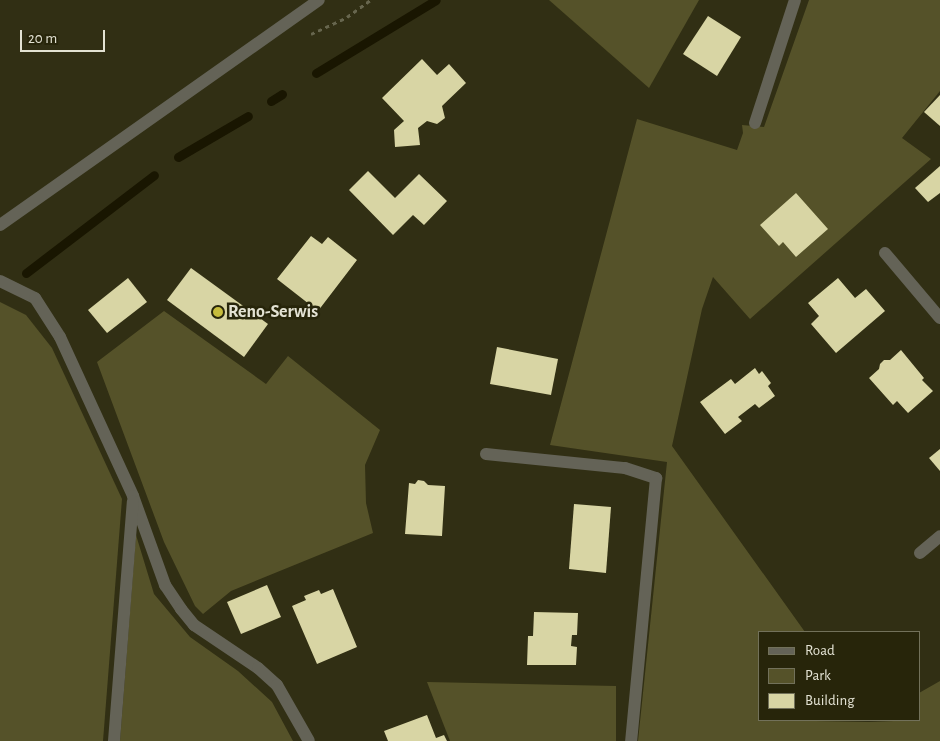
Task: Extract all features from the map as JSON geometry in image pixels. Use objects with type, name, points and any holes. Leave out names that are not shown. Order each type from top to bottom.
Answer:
[{"type":"street","points":[[0,225],[319,0]]},
{"type":"street","points":[[755,123],[795,0]]},
{"type":"street","points":[[885,253],[940,318]]},
{"type":"street","points":[[0,281],[35,298],[60,337],[133,496],[165,585],[181,609],[207,635],[258,668],[277,685],[309,741]]},
{"type":"street","points":[[486,454],[625,468],[656,478],[631,741]]},
{"type":"street","points":[[114,741],[133,496]]},
{"type":"street","points":[[920,552],[940,536]]},
{"type":"green space","points":[[549,0],[699,0],[649,88]]},
{"type":"green space","points":[[809,0],[940,0],[940,91],[902,138],[931,159],[750,319],[713,277],[702,309],[672,446],[804,631],[758,631],[758,721],[920,721],[920,692],[940,681],[940,741],[638,741],[667,462],[550,445],[637,119],[737,150],[743,133],[742,125],[764,127]]},
{"type":"green space","points":[[0,302],[26,315],[52,348],[122,499],[103,741],[0,741]]},
{"type":"green space","points":[[164,311],[266,384],[288,356],[380,430],[365,465],[366,503],[373,533],[231,591],[203,614],[195,606],[164,542],[97,362]]},
{"type":"green space","points":[[136,535],[154,594],[190,637],[238,671],[272,702],[293,741],[120,741]]},
{"type":"green space","points":[[427,682],[616,686],[616,741],[450,741]]},
{"type":"building","points":[[708,16],[741,37],[717,76],[683,54]]},
{"type":"building","points":[[422,59],[437,75],[449,64],[466,83],[442,106],[445,118],[437,124],[427,121],[418,128],[420,145],[395,147],[394,130],[404,121],[382,98]]},
{"type":"building","points":[[940,95],[940,126],[924,112]]},
{"type":"building","points":[[940,166],[940,193],[928,202],[915,188]]},
{"type":"building","points":[[368,171],[395,198],[419,174],[447,201],[424,225],[413,215],[393,235],[349,190]]},
{"type":"building","points":[[796,193],[828,229],[796,257],[783,242],[779,246],[760,225]]},
{"type":"building","points":[[311,236],[322,244],[328,237],[357,260],[318,311],[277,279]]},
{"type":"building","name":"Reno-Serwis","points":[[191,268],[268,324],[244,357],[167,300]]},
{"type":"building","points":[[128,278],[147,302],[107,333],[88,310]]},
{"type":"building","points":[[838,278],[855,298],[866,289],[885,311],[836,353],[811,324],[819,316],[808,303]]},
{"type":"building","points":[[497,347],[558,359],[551,395],[490,384]]},
{"type":"building","points":[[901,350],[924,378],[922,380],[933,391],[908,413],[897,401],[893,405],[869,378],[879,369],[880,364],[884,360],[890,360]]},
{"type":"building","points":[[755,368],[759,374],[762,371],[771,383],[768,386],[775,396],[759,408],[755,404],[738,417],[742,421],[725,434],[700,402],[731,379],[735,384]]},
{"type":"building","points":[[940,449],[940,471],[929,458]]},
{"type":"building","points":[[418,480],[424,481],[428,485],[445,486],[442,536],[405,534],[409,483],[415,484]]},
{"type":"building","points":[[574,504],[611,507],[606,573],[569,569]]},
{"type":"building","points":[[267,585],[281,617],[241,634],[227,602]]},
{"type":"building","points":[[333,589],[357,647],[317,664],[292,606],[306,600],[304,596],[319,590],[321,594]]},
{"type":"building","points":[[534,612],[578,613],[577,635],[572,635],[571,646],[577,647],[576,665],[527,665],[528,636],[533,636]]},
{"type":"building","points":[[427,715],[436,738],[444,735],[447,741],[388,741],[384,731]]},
{"type":"waterway","points":[[316,73],[436,0]]},
{"type":"waterway","points":[[271,101],[282,94]]},
{"type":"waterway","points":[[178,157],[248,116]]},
{"type":"waterway","points":[[26,273],[154,175]]},
{"type":"place","name":"Reno-Serwis","points":[[218,312]]}]
